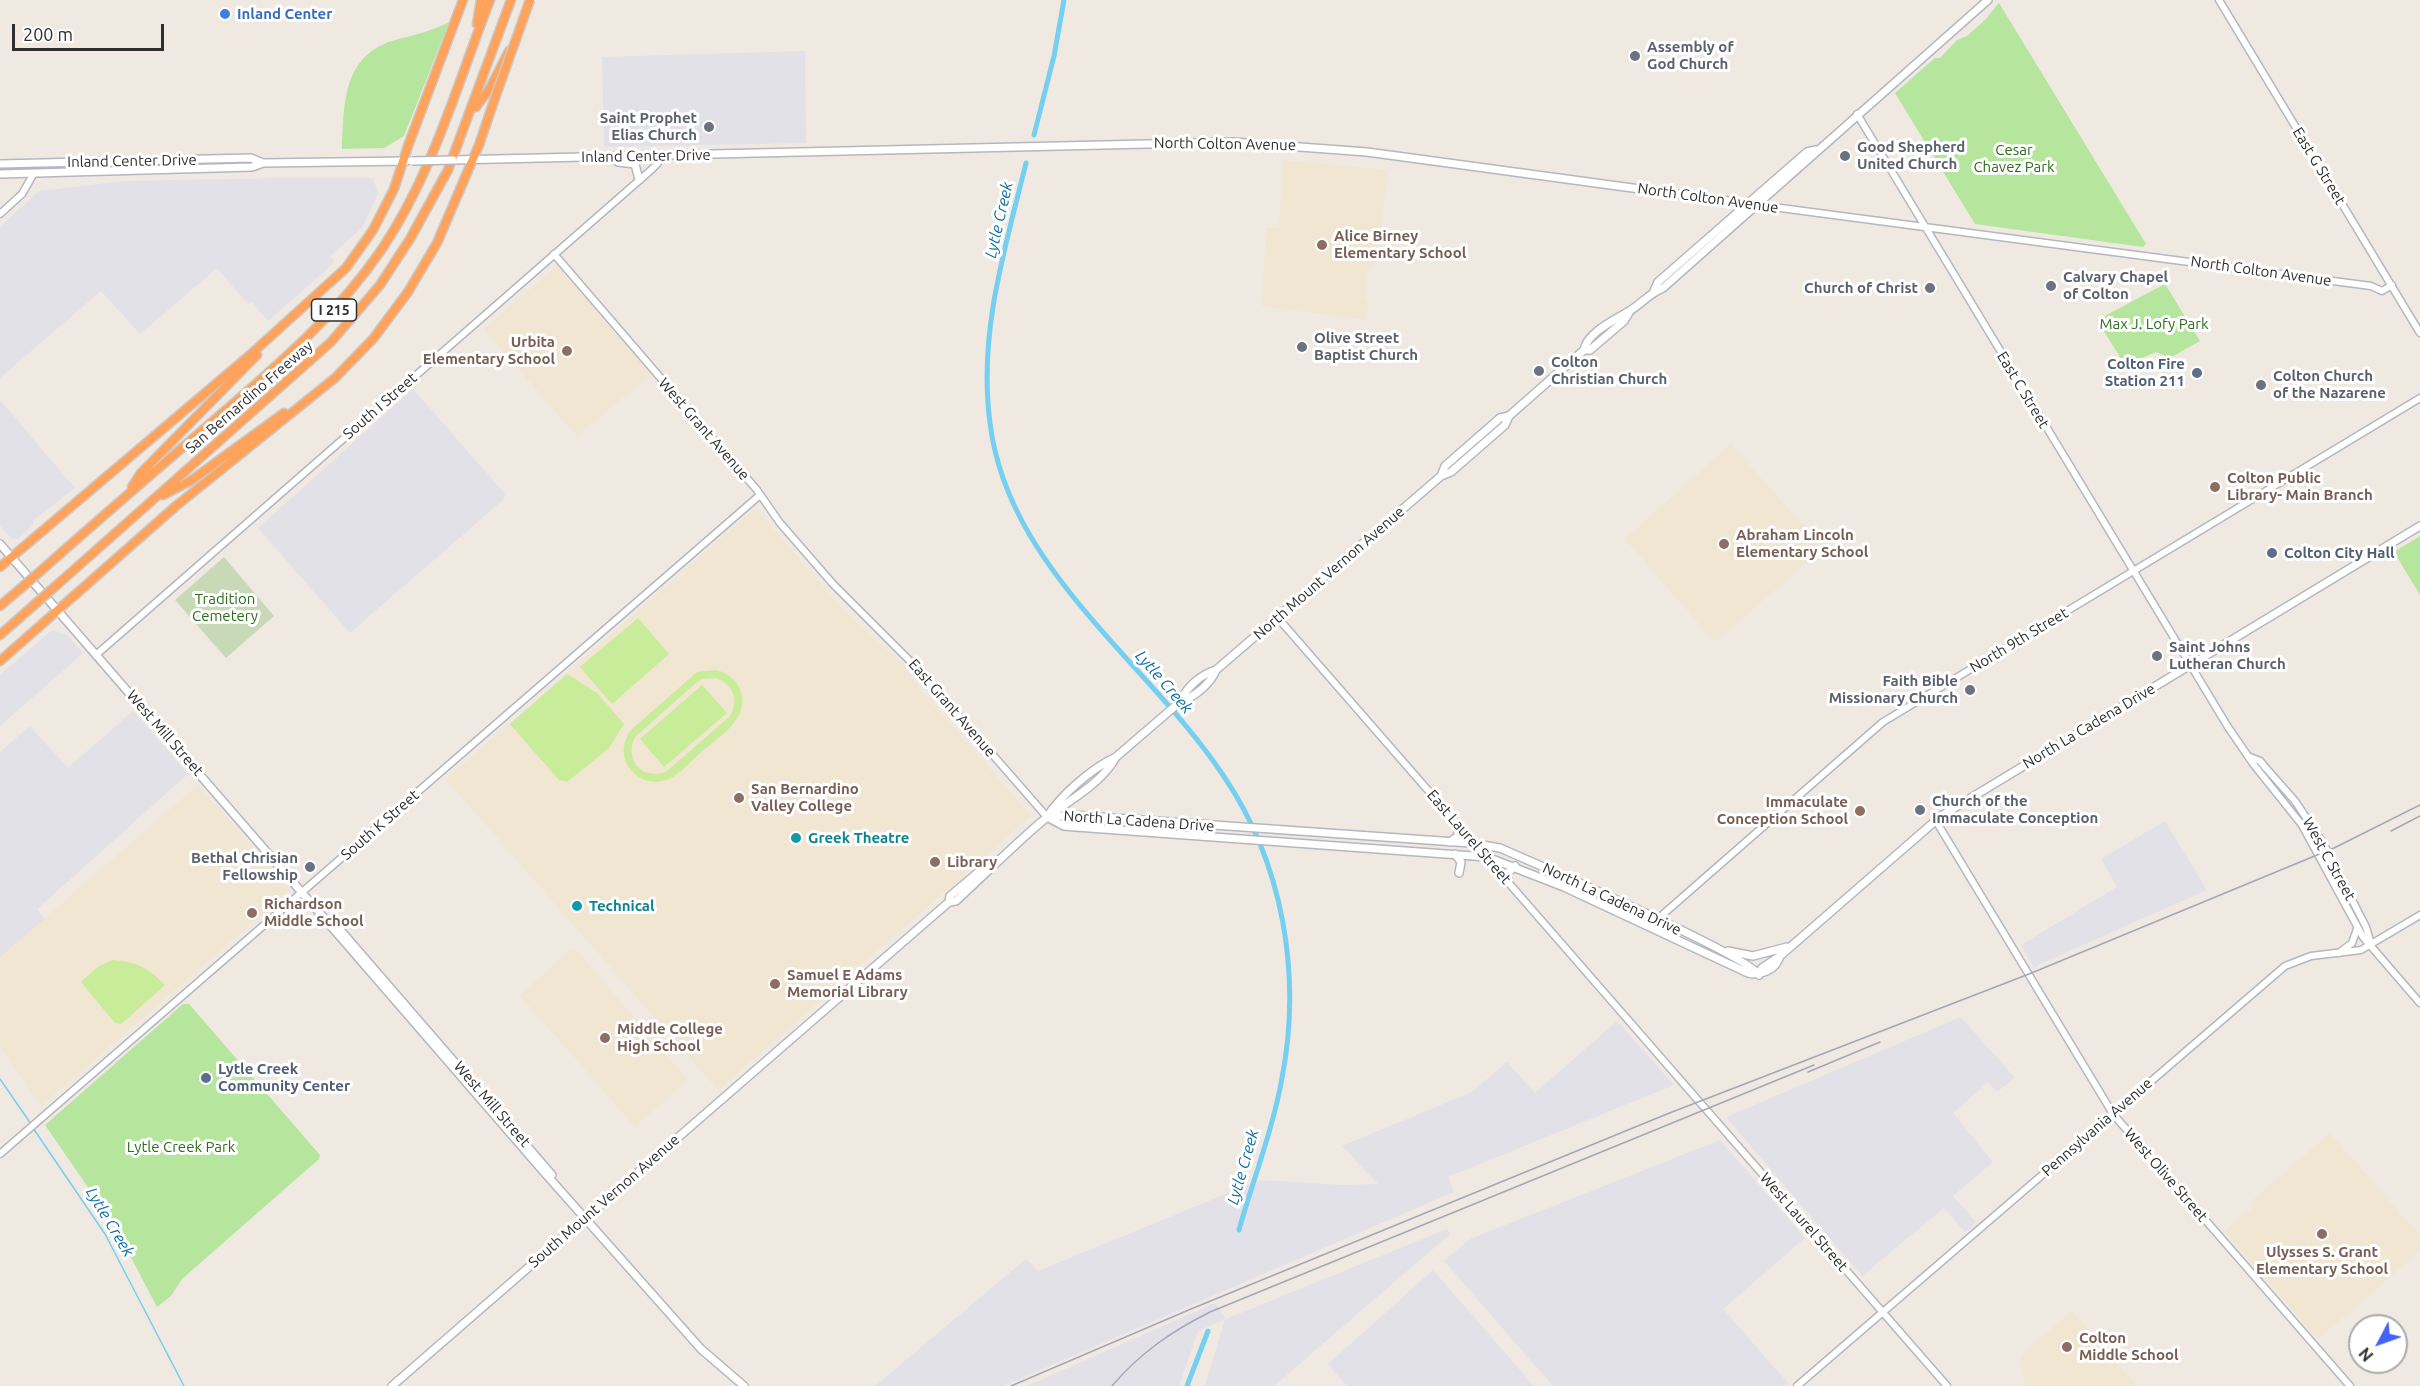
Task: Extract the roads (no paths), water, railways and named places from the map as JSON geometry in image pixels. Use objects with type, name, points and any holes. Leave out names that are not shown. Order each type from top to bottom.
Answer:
[{"type":"highway","points":[[0,567],[326,288],[346,268],[373,230],[394,189],[463,0]]},
{"type":"highway","points":[[473,45],[481,0]]},
{"type":"highway","name":"San Bernardino Freeway","points":[[0,606],[291,354],[333,311],[363,274],[399,221],[427,166],[490,0]]},
{"type":"highway","name":"San Bernardino Freeway","points":[[0,635],[332,342],[380,285],[428,208],[448,170],[511,0]]},
{"type":"highway","points":[[0,661],[176,506],[336,378],[361,353],[388,320],[424,268],[437,243],[468,160],[495,98],[530,0]]},
{"type":"highway","points":[[469,117],[490,88],[535,0]]},
{"type":"highway","points":[[128,494],[141,473],[257,355],[319,299],[326,288]]},
{"type":"highway","points":[[150,502],[192,480],[308,395],[388,320]]},
{"type":"main road","name":"North Mount Vernon Avenue","points":[[817,1016],[949,902],[956,901],[992,864],[1047,818],[1054,806],[1106,761],[1116,757],[1181,701],[1189,699],[1213,678],[1216,670],[1441,476],[1445,466],[1500,418],[1509,416],[1584,350],[1585,345],[1619,315],[1630,311],[1654,291],[1663,288],[1811,159],[1816,150],[1988,0]]},
{"type":"main road","name":"North Colton Avenue","points":[[1030,146],[1191,142],[1299,145],[1758,205]]},
{"type":"main road","name":"Inland Center Drive","points":[[0,174],[207,169],[252,167],[263,163],[402,162],[1030,146]]},
{"type":"main road","name":"North Mount Vernon Avenue","points":[[1654,291],[1658,282],[1807,152],[1816,150]]},
{"type":"main road","points":[[610,157],[618,162],[635,164],[639,180]]},
{"type":"main road","name":"Inland Center Drive","points":[[0,164],[250,158],[263,163]]},
{"type":"main road","name":"North La Cadena Drive","points":[[1759,975],[1762,968],[1793,945],[1936,820],[2420,526]]},
{"type":"main road","name":"West Mill Street","points":[[0,544],[329,922],[343,933],[547,1167],[556,1182],[701,1349],[745,1386]]},
{"type":"main road","name":"North La Cadena Drive","points":[[1047,818],[1063,814],[1476,844],[1500,848],[1713,946],[1753,967],[1759,975]]},
{"type":"main road","name":"North La Cadena Drive","points":[[1047,818],[1064,826],[1487,858],[1515,866],[1748,973],[1759,975]]},
{"type":"main road","points":[[1121,831],[1122,819]]},
{"type":"main road","points":[[1450,842],[1458,836],[1458,824]]},
{"type":"main road","points":[[1389,849],[1390,838]]},
{"type":"main road","points":[[1455,854],[1461,862],[1459,873]]},
{"type":"main road","points":[[1508,882],[1508,873],[1515,866]]},
{"type":"main road","points":[[1713,946],[1754,956],[1793,945]]},
{"type":"main road","name":"South Mount Vernon Avenue","points":[[392,1386],[817,1016]]},
{"type":"street","name":"East G Street","points":[[2219,0],[2420,333]]},
{"type":"street","name":"East C Street","points":[[1857,114],[2190,665]]},
{"type":"street","name":"South I Street","points":[[97,654],[639,180],[657,164],[659,155]]},
{"type":"street","points":[[0,214],[22,194],[34,172]]},
{"type":"street","name":"North Colton Avenue","points":[[1758,205],[2371,286],[2382,291],[2392,285]]},
{"type":"street","name":"West Grant Avenue","points":[[554,254],[853,604]]},
{"type":"street","name":"North 9th Street","points":[[1653,928],[1657,920],[1883,722],[2420,398]]},
{"type":"street","name":"South K Street","points":[[0,1154],[760,495]]},
{"type":"street","name":"East Grant Avenue","points":[[853,604],[917,668],[1047,818]]},
{"type":"street","name":"East Laurel Street","points":[[1277,618],[1660,1057]]},
{"type":"street","name":"West C Street","points":[[2190,665],[2250,757],[2302,825],[2363,937],[2420,1003]]},
{"type":"street","name":"West C Street","points":[[2250,757],[2260,761],[2317,833],[2366,927],[2371,945]]},
{"type":"street","name":"West Olive Street","points":[[1936,820],[2113,1114],[2350,1386]]},
{"type":"street","name":"Pennsylvania Avenue","points":[[1797,1386],[2285,966],[2311,956],[2353,952],[2371,945],[2420,915]]},
{"type":"street","points":[[2338,954],[2352,943],[2357,927]]},
{"type":"street","name":"West Laurel Street","points":[[1660,1057],[1947,1386]]},
{"type":"waterway","name":"Lytle Creek","points":[[1034,135],[1054,56],[1064,0]]},
{"type":"waterway","name":"Lytle Creek","points":[[1026,163],[1002,259],[988,356],[987,390],[990,423],[1004,482],[1030,535],[1064,585],[1180,719],[1223,775],[1244,809],[1260,845],[1283,920],[1290,999],[1288,1039],[1273,1116],[1239,1230]]},
{"type":"waterway","name":"Lytle Creek","points":[[0,1079],[31,1124]]},
{"type":"waterway","name":"Lytle Creek","points":[[33,1128],[105,1234],[184,1386]]},
{"type":"waterway","name":"Lytle Creek","points":[[1187,1386],[1208,1331]]},
{"type":"railway","points":[[1011,1386],[1191,1309],[1667,1114],[2029,974],[2334,848],[2420,805]]},
{"type":"railway","points":[[2391,831],[2420,816]]},
{"type":"railway","points":[[1808,1072],[1880,1042]]},
{"type":"railway","points":[[1112,1386],[1134,1363],[1157,1344],[1210,1312],[1814,1065]]},
{"type":"place","name":"Inland Center","points":[[225,14]]},
{"type":"place","name":"Assembly of God Church","points":[[1635,56]]},
{"type":"place","name":"Saint Prophet Elias Church","points":[[709,127]]},
{"type":"place","name":"Good Shepherd United Church","points":[[1845,156]]},
{"type":"place","name":"Alice Birney Elementary School","points":[[1322,245]]},
{"type":"place","name":"Calvary Chapel of Colton","points":[[2051,286]]},
{"type":"place","name":"Church of Christ","points":[[1930,288]]},
{"type":"place","name":"Olive Street Baptist Church","points":[[1302,347]]},
{"type":"place","name":"Urbita Elementary School","points":[[567,351]]},
{"type":"place","name":"Colton Christian Church","points":[[1539,371]]},
{"type":"place","name":"Colton Fire Station 211","points":[[2197,373]]},
{"type":"place","name":"Colton Church of the Nazarene","points":[[2261,385]]},
{"type":"place","name":"Colton Public Library- Main Branch","points":[[2215,487]]},
{"type":"place","name":"Abraham Lincoln Elementary School","points":[[1724,544]]},
{"type":"place","name":"Colton City Hall","points":[[2272,553]]},
{"type":"place","name":"Saint Johns Lutheran Church","points":[[2157,656]]},
{"type":"place","name":"Faith Bible Missionary Church","points":[[1970,690]]},
{"type":"place","name":"San Bernardino Valley College","points":[[739,798]]},
{"type":"place","name":"Church of the Immaculate Conception","points":[[1920,810]]},
{"type":"place","name":"Immaculate Conception School","points":[[1860,811]]},
{"type":"place","name":"Greek Theatre","points":[[796,838]]},
{"type":"place","name":"Library","points":[[935,862]]},
{"type":"place","name":"Bethal Chrisian Fellowship","points":[[310,867]]},
{"type":"place","name":"Technical","points":[[577,906]]},
{"type":"place","name":"Richardson Middle School","points":[[252,913]]},
{"type":"place","name":"Samuel E Adams Memorial Library","points":[[775,984]]},
{"type":"place","name":"Middle College High School","points":[[605,1038]]},
{"type":"place","name":"Lytle Creek Community Center","points":[[206,1078]]},
{"type":"place","name":"Ulysses S. Grant Elementary School","points":[[2322,1234]]},
{"type":"place","name":"Colton Middle School","points":[[2067,1347]]},
{"type":"park label","name":"Cesar Chavez Park","points":[[2014,158]]},
{"type":"park label","name":"Max J. Lofy Park","points":[[2154,324]]},
{"type":"park label","name":"Tradition Cemetery","points":[[225,608]]},
{"type":"park label","name":"Lytle Creek Park","points":[[181,1147]]}]
